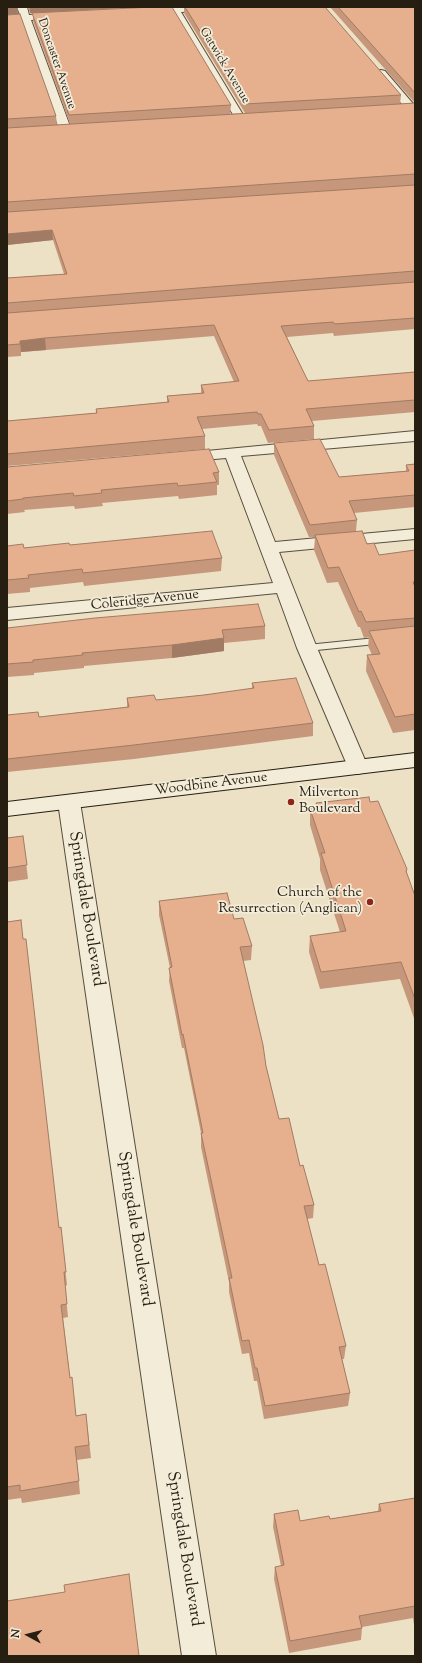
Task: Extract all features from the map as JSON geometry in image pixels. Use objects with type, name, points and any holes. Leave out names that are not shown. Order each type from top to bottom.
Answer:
[{"type":"street","name":"Doncaster Avenue","points":[[22,7],[69,129],[50,130]]},
{"type":"street","points":[[136,12],[174,8],[227,7]]},
{"type":"street","name":"Gatwick Avenue","points":[[174,8],[244,117],[224,119]]},
{"type":"street","points":[[7,18],[74,15]]},
{"type":"street","points":[[376,68],[413,108]]},
{"type":"street","points":[[398,109],[413,108]]},
{"type":"street","points":[[162,459],[415,436]]},
{"type":"street","points":[[232,453],[270,548],[283,587],[307,648],[358,767]]},
{"type":"street","points":[[270,548],[415,534]]},
{"type":"street","name":"Coleridge Avenue","points":[[7,614],[283,587]]},
{"type":"street","name":"Woodbine Avenue","points":[[7,809],[415,760]]},
{"type":"street","name":"Springdale Boulevard","points":[[69,802],[199,1656]]},
{"type":"lane","points":[[307,648],[415,637]]},
{"type":"building","points":[[172,7],[231,105],[69,115],[32,13]]},
{"type":"building","points":[[185,7],[325,7],[401,95],[245,104]]},
{"type":"building","points":[[338,7],[415,7],[415,93]]},
{"type":"building","points":[[20,14],[56,116],[7,119],[7,15]]},
{"type":"building","points":[[415,103],[415,174],[7,202],[7,128]]},
{"type":"building","points":[[415,185],[415,271],[7,303],[7,278],[67,274],[52,230],[7,234],[7,212]]},
{"type":"building","points":[[415,282],[415,318],[335,324],[333,322],[281,326],[308,381],[415,372],[415,400],[306,409],[314,426],[269,430],[261,414],[258,414],[257,412],[197,417],[205,436],[7,454],[7,421],[97,413],[96,409],[169,402],[167,396],[204,393],[201,385],[239,381],[214,325],[45,338],[20,341],[20,344],[7,345],[7,313]]},
{"type":"building","points":[[320,439],[339,477],[409,471],[406,465],[415,464],[415,495],[349,501],[357,520],[310,525],[274,443]]},
{"type":"building","points":[[209,449],[219,472],[213,473],[217,482],[178,486],[177,483],[101,490],[102,493],[74,496],[73,493],[7,501],[7,467]]},
{"type":"building","points":[[212,531],[222,558],[83,573],[82,569],[28,575],[29,578],[7,580],[7,546],[23,544],[24,548],[69,543],[70,545]]},
{"type":"building","points":[[362,531],[367,544],[374,543],[379,555],[415,550],[415,582],[413,582],[415,587],[415,618],[366,622],[361,611],[359,612],[339,567],[328,568],[315,535]]},
{"type":"building","points":[[258,604],[265,626],[222,630],[224,638],[172,645],[82,653],[83,655],[7,664],[7,628],[95,618]]},
{"type":"building","points":[[415,626],[415,714],[395,717],[367,655],[380,654],[369,631]]},
{"type":"building","points":[[296,678],[313,723],[7,759],[7,715],[38,712],[39,717],[129,707],[127,698],[154,695],[156,700],[204,695],[254,688],[252,683]]},
{"type":"building","name":"Church of the Resurrection (Anglican)","points":[[369,797],[370,802],[378,801],[407,869],[406,871],[415,896],[415,999],[401,962],[321,972],[310,936],[346,931],[321,853],[325,853],[310,809],[318,808],[316,803]]},
{"type":"building","points":[[23,836],[27,865],[7,868],[7,838]]},
{"type":"building","points":[[227,893],[234,919],[243,918],[252,946],[240,947],[279,1119],[289,1118],[300,1166],[303,1165],[314,1205],[304,1206],[319,1265],[325,1264],[346,1346],[339,1347],[350,1393],[265,1406],[249,1340],[242,1341],[229,1278],[232,1278],[201,1133],[203,1133],[169,968],[172,967],[159,901]]},
{"type":"building","points":[[21,920],[23,939],[26,939],[59,1228],[61,1227],[66,1272],[64,1272],[67,1304],[61,1305],[70,1378],[72,1377],[76,1416],[86,1414],[89,1445],[75,1447],[79,1481],[20,1491],[20,1485],[7,1487],[7,922]]},
{"type":"building","points":[[415,1498],[415,1606],[359,1616],[362,1628],[290,1641],[275,1567],[284,1565],[274,1514],[298,1510],[300,1521],[329,1516],[330,1519],[381,1511],[379,1504]]},
{"type":"building","points":[[129,1574],[139,1656],[7,1656],[7,1601],[65,1592],[64,1585]]},
{"type":"place","name":"Milverton Boulevard","points":[[291,802]]},
{"type":"place","name":"Church of the Resurrection (Anglican)","points":[[370,902]]}]
